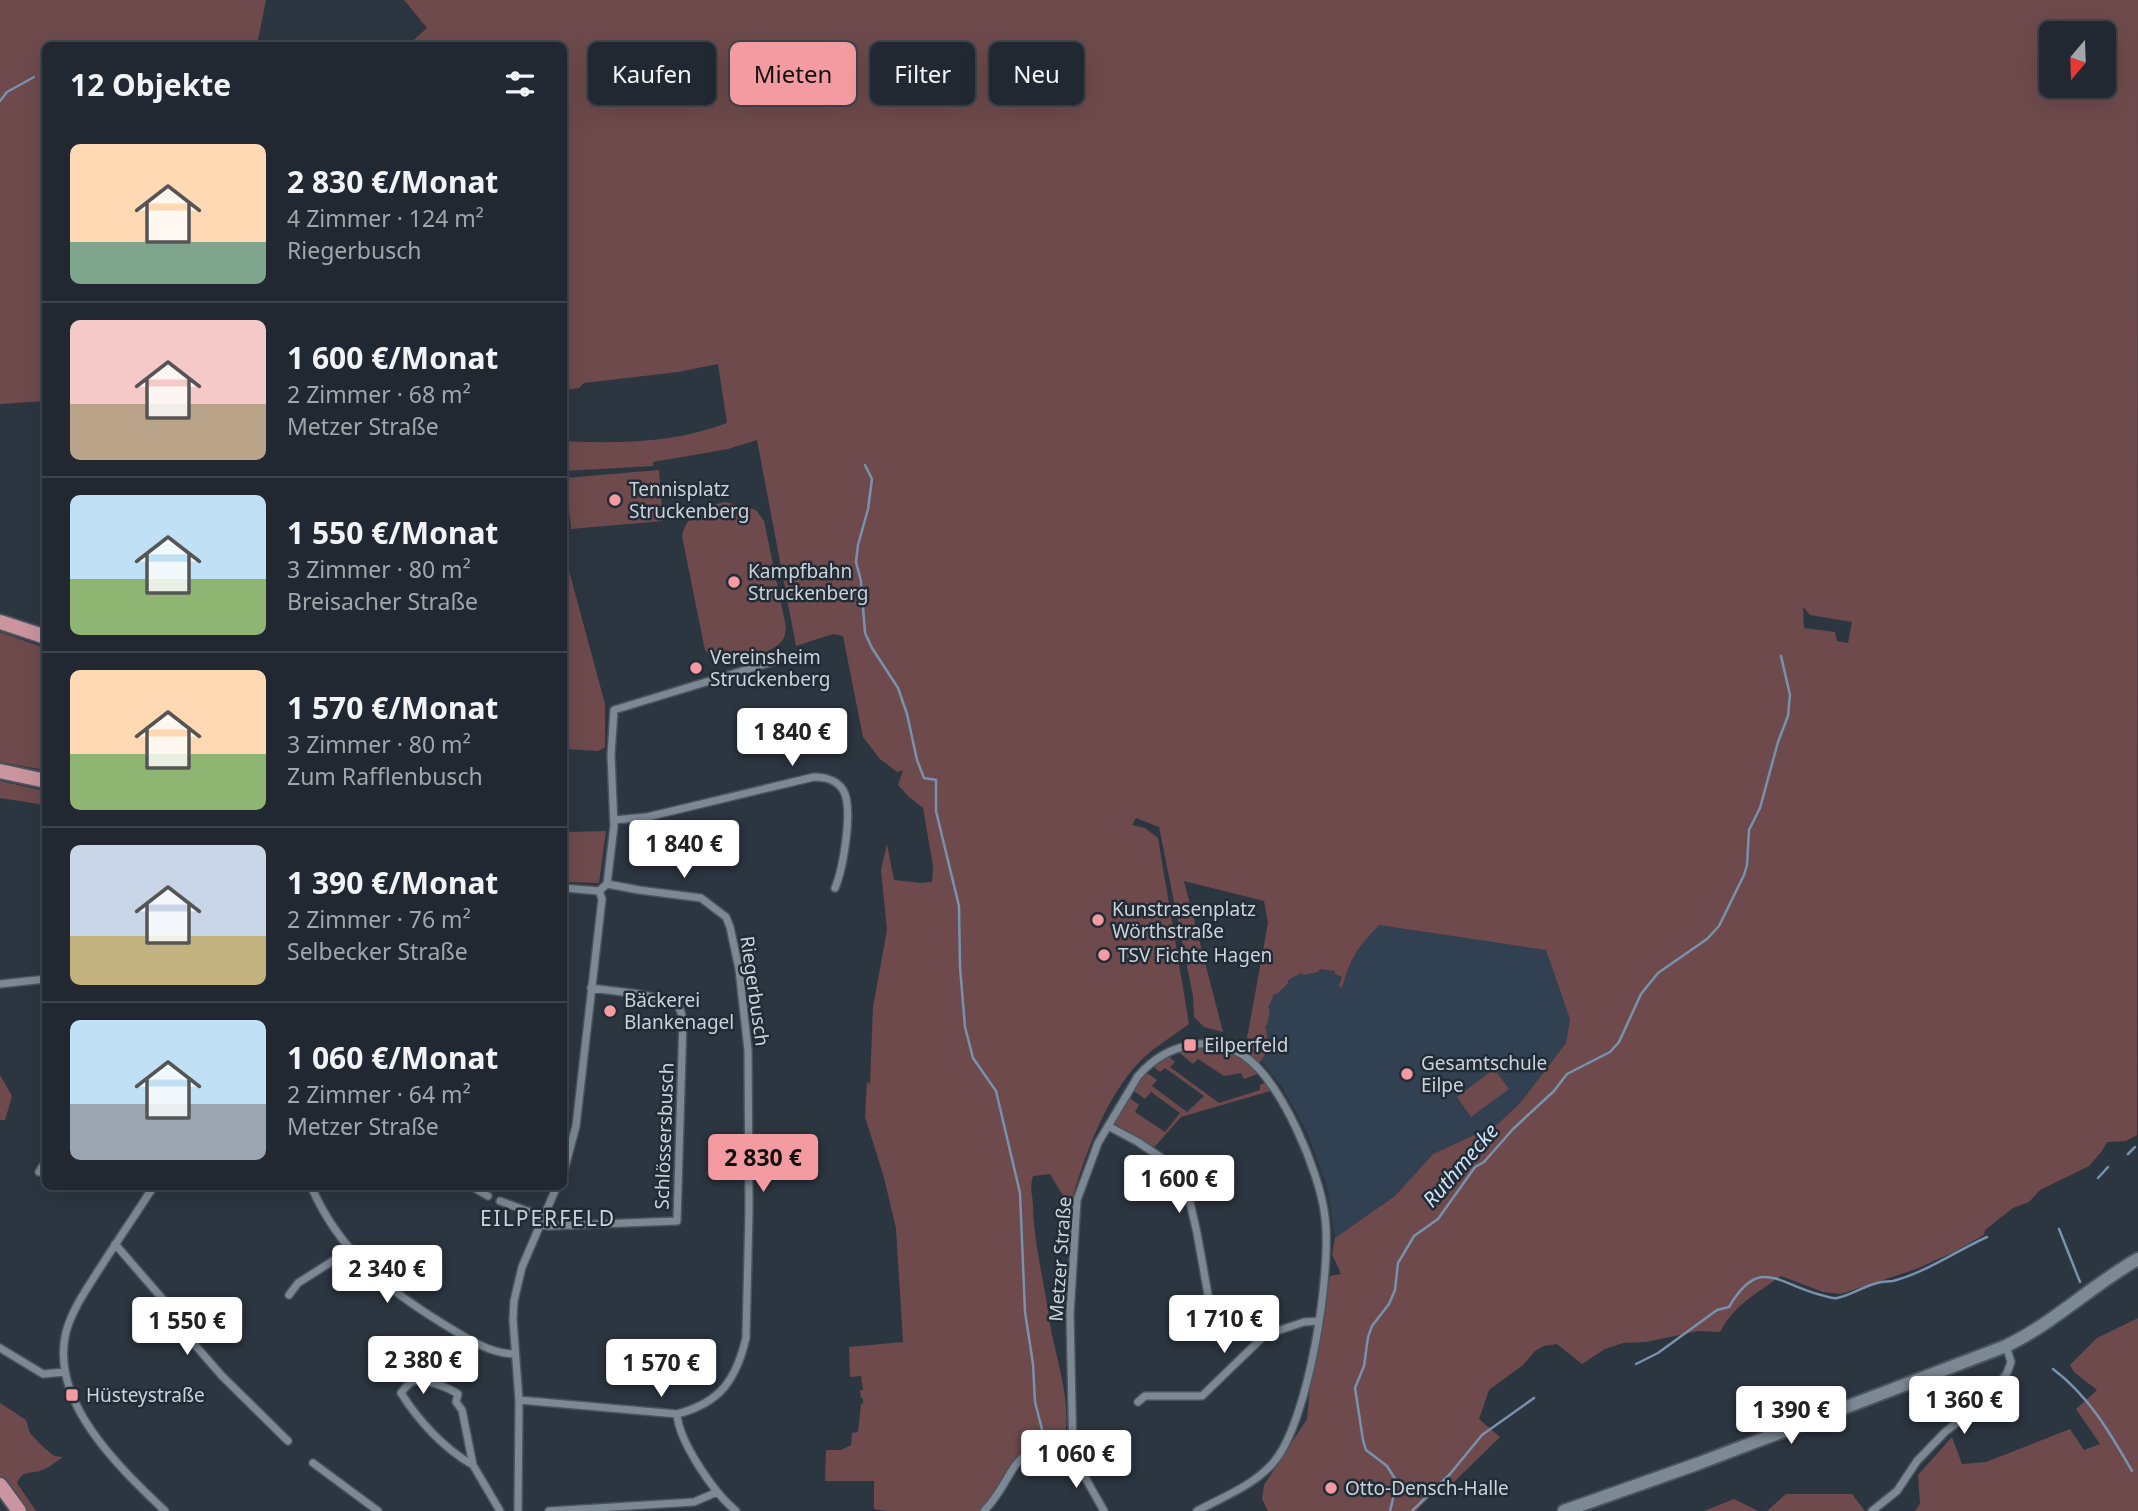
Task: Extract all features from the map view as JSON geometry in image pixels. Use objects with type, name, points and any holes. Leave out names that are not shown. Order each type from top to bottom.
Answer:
[{"type":"main road","points":[[0,622],[42,636]]},
{"type":"main road","points":[[0,771],[42,780]]},
{"type":"main road","points":[[1564,1511],[1697,1464],[2006,1346],[2040,1327],[2138,1259]]},
{"type":"main road","points":[[0,1485],[19,1511]]},
{"type":"street","points":[[567,888],[599,891],[607,884],[614,820],[611,755],[614,710],[788,657]]},
{"type":"street","points":[[614,820],[647,817],[814,777],[834,781],[843,790],[848,807],[840,876],[835,888]]},
{"type":"street","name":"Riegerbusch","points":[[607,884],[701,898],[726,917],[734,939],[745,1010],[750,1144],[746,1338],[739,1365],[718,1395],[677,1414]]},
{"type":"street","points":[[567,1160],[576,1126],[602,899],[599,891]]},
{"type":"street","points":[[0,984],[42,979]]},
{"type":"street","name":"Schlössersbusch","points":[[542,1220],[548,1226],[677,1221],[683,1020],[678,1003],[639,994],[591,988]]},
{"type":"street","name":"Metzer Straße","points":[[1104,1511],[1073,1456],[1070,1314],[1077,1200],[1098,1143],[1134,1081],[1146,1067],[1166,1054],[1184,1046],[1208,1043],[1228,1047],[1250,1060],[1269,1081],[1308,1154],[1325,1216],[1327,1263],[1298,1416],[1280,1454],[1261,1475],[1198,1511]]},
{"type":"street","points":[[1108,1126],[1166,1161],[1186,1185],[1198,1233],[1214,1328]]},
{"type":"street","points":[[39,1172],[42,1167]]},
{"type":"street","points":[[151,1190],[75,1309],[66,1332],[64,1349],[65,1372],[76,1405],[122,1466],[165,1511]]},
{"type":"street","points":[[313,1190],[327,1217],[350,1250],[377,1278],[413,1306],[457,1333],[498,1353],[514,1354]]},
{"type":"street","points":[[478,1190],[488,1196]]},
{"type":"street","points":[[518,1511],[519,1400],[514,1354],[514,1301],[522,1267],[555,1190]]},
{"type":"street","points":[[500,1201],[542,1220]]},
{"type":"street","points":[[115,1244],[173,1311],[181,1329],[222,1376],[288,1441]]},
{"type":"street","points":[[289,1295],[298,1283],[350,1250]]},
{"type":"street","points":[[1138,1402],[1145,1396],[1202,1396],[1265,1335],[1304,1322],[1318,1321]]},
{"type":"street","points":[[1872,1511],[1897,1491],[1917,1461],[1945,1432],[1990,1397],[2007,1373],[2011,1362],[2006,1346]]},
{"type":"street","points":[[0,1348],[43,1374],[65,1372]]},
{"type":"street","points":[[473,1465],[437,1436],[411,1409],[401,1393],[409,1383],[421,1381],[446,1386],[458,1394],[456,1402],[462,1410],[473,1465],[500,1511]]},
{"type":"street","points":[[519,1400],[677,1414],[678,1425],[701,1469],[717,1492],[736,1511]]},
{"type":"street","points":[[984,1511],[1023,1456],[1037,1449],[1073,1456]]},
{"type":"street","points":[[313,1464],[378,1511]]},
{"type":"street","points":[[549,1511],[694,1502],[717,1492]]},
{"type":"shaded area","points":[[0,0],[266,0],[258,42],[42,42],[42,401],[0,404]]},
{"type":"shaded area","points":[[404,0],[2138,0],[2137,1135],[2126,1141],[2107,1142],[2089,1166],[2040,1190],[2029,1202],[2013,1208],[1985,1230],[1984,1235],[1916,1269],[1841,1294],[1823,1292],[1781,1276],[1739,1307],[1720,1332],[1698,1331],[1646,1342],[1623,1343],[1605,1349],[1582,1364],[1557,1344],[1544,1346],[1489,1390],[1479,1419],[1500,1437],[1454,1482],[1442,1484],[1416,1511],[1268,1511],[1262,1499],[1264,1485],[1307,1419],[1311,1377],[1330,1276],[1341,1274],[1332,1254],[1335,1238],[1395,1196],[1433,1154],[1498,1124],[1521,1102],[1566,1043],[1570,1019],[1546,950],[1379,925],[1356,953],[1342,988],[1339,986],[1342,977],[1335,974],[1335,971],[1320,969],[1318,972],[1303,975],[1301,973],[1288,980],[1277,994],[1274,994],[1265,1026],[1271,1045],[1257,1067],[1263,1072],[1244,1079],[1241,1073],[1224,1076],[1198,1059],[1193,1064],[1175,1049],[1200,1044],[1244,1055],[1268,923],[1264,901],[1184,881],[1223,1032],[1204,1027],[1194,1017],[1193,996],[1159,827],[1136,818],[1132,825],[1145,828],[1158,838],[1189,1024],[1145,1056],[1122,1083],[1095,1134],[1070,1207],[1050,1174],[1033,1176],[1031,1189],[1036,1240],[1066,1402],[1064,1442],[1054,1445],[1048,1441],[1050,1450],[1023,1456],[984,1511],[874,1509],[874,1481],[825,1481],[826,1450],[841,1450],[851,1445],[852,1433],[858,1432],[863,1403],[860,1390],[863,1390],[861,1376],[850,1377],[849,1347],[903,1342],[896,1228],[865,1117],[867,1082],[870,1084],[873,1007],[887,930],[881,870],[887,844],[894,880],[932,882],[933,866],[923,808],[898,785],[903,770],[897,772],[880,759],[863,737],[843,636],[833,634],[796,646],[757,440],[728,449],[653,462],[653,466],[567,471],[567,441],[647,441],[687,435],[727,423],[718,364],[678,372],[584,383],[579,388],[567,390],[567,42],[411,42],[427,28]],"holes":[[[1803,607],[1810,615],[1852,622],[1848,643],[1837,641],[1835,632],[1804,628]]]},
{"type":"shaded area","name":"Tennisplatz Struckenberg","points":[[659,470],[663,521],[571,529],[567,478]]},
{"type":"shaded area","name":"Kampfbahn Struckenberg","points":[[725,502],[756,510],[764,521],[786,627],[780,643],[764,653],[742,659],[721,658],[705,650],[682,536],[692,517],[711,506]]},
{"type":"shaded area","points":[[567,563],[605,704],[605,747],[598,751],[567,749]]},
{"type":"shaded area","points":[[0,632],[42,647],[42,769],[0,762]]},
{"type":"shaded area","points":[[0,781],[42,790],[42,805],[0,798]]},
{"type":"shaded area","points":[[606,831],[599,883],[567,882],[567,832]]},
{"type":"shaded area","name":"Gesamtschule Eilpe","points":[[1269,918],[1379,925],[1547,950],[1570,1019],[1566,1043],[1521,1102],[1498,1124],[1433,1154],[1395,1196],[1335,1238],[1327,1186],[1308,1134],[1282,1087],[1261,1060],[1244,1055]]},
{"type":"shaded area","points":[[1166,1054],[1175,1062],[1170,1067],[1219,1103],[1260,1090],[1260,1085],[1269,1081],[1274,1090],[1181,1117],[1151,1151],[1108,1126],[1126,1095],[1139,1105],[1135,1112],[1165,1132],[1180,1113],[1151,1092],[1145,1099],[1130,1088],[1143,1070],[1157,1080],[1152,1086],[1187,1112],[1204,1096],[1165,1068],[1160,1072],[1150,1064]]},
{"type":"shaded area","points":[[1494,1069],[1509,1089],[1471,1117],[1457,1097]]},
{"type":"shaded area","points":[[0,1075],[12,1096],[5,1120],[0,1120]]},
{"type":"shaded area","points":[[2138,1318],[2138,1511],[1915,1511],[1920,1504],[1918,1475],[1952,1437],[1962,1464],[1986,1462],[2070,1429],[2084,1450],[2100,1444],[2076,1409],[2097,1390],[2074,1372],[2070,1365],[2097,1338]]},
{"type":"shaded area","points":[[0,1403],[26,1420],[30,1433],[41,1445],[54,1456],[63,1457],[45,1469],[24,1474],[17,1483],[36,1511],[23,1511],[0,1481]]},
{"type":"shaded area","points":[[1786,1494],[1852,1494],[1865,1511],[1767,1511]]},
{"type":"shaded area","points":[[1734,1499],[1758,1511],[1704,1511]]},
{"type":"waterway","points":[[0,101],[7,92],[34,77]]},
{"type":"waterway","points":[[865,465],[872,479],[856,562],[861,581],[865,633],[898,688],[924,778],[936,780],[936,811],[959,906],[965,1027],[973,1058],[996,1091],[1020,1193],[1025,1312],[1033,1364],[1035,1402],[1044,1437]]},
{"type":"waterway","name":"Ruthmecke","points":[[1390,1511],[1397,1482],[1387,1466],[1366,1450],[1355,1388],[1364,1366],[1372,1326],[1389,1304],[1395,1290],[1398,1263],[1414,1236],[1438,1219],[1475,1167],[1484,1162],[1513,1129],[1554,1091],[1567,1074],[1610,1052],[1619,1042],[1641,994],[1658,973],[1707,939],[1719,926],[1744,875],[1749,830],[1760,808],[1788,716],[1790,695],[1781,656]]},
{"type":"waterway","points":[[2128,1154],[2135,1147]]},
{"type":"waterway","points":[[2098,1178],[2108,1167]]},
{"type":"waterway","points":[[2059,1229],[2080,1282]]},
{"type":"waterway","points":[[1636,1364],[1658,1353],[1717,1310],[1729,1307],[1740,1291],[1751,1281],[1761,1277],[1782,1280],[1837,1298],[1872,1284],[1893,1281],[1918,1272],[1987,1237]]},
{"type":"waterway","points":[[2053,1369],[2088,1403],[2132,1471]]},
{"type":"waterway","points":[[1412,1511],[1450,1474],[1482,1435],[1534,1398]]},
{"type":"place","name":"Tennisplatz Struckenberg","points":[[615,500]]},
{"type":"place","name":"Kampfbahn Struckenberg","points":[[734,582]]},
{"type":"place","name":"Vereinsheim Struckenberg","points":[[696,668]]},
{"type":"place","name":"Kunstrasenplatz Wörthstraße","points":[[1098,920]]},
{"type":"place","name":"TSV Fichte Hagen","points":[[1104,955]]},
{"type":"place","name":"Bäckerei Blankenagel","points":[[610,1011]]},
{"type":"place","name":"Eilperfeld","points":[[1190,1045]]},
{"type":"place","name":"Gesamtschule Eilpe","points":[[1407,1074]]},
{"type":"place","name":"Hüsteystraße","points":[[72,1395]]},
{"type":"place","name":"Otto-Densch-Halle","points":[[1331,1488]]},
{"type":"district","name":"EILPERFELD","points":[[548,1218]]}]
